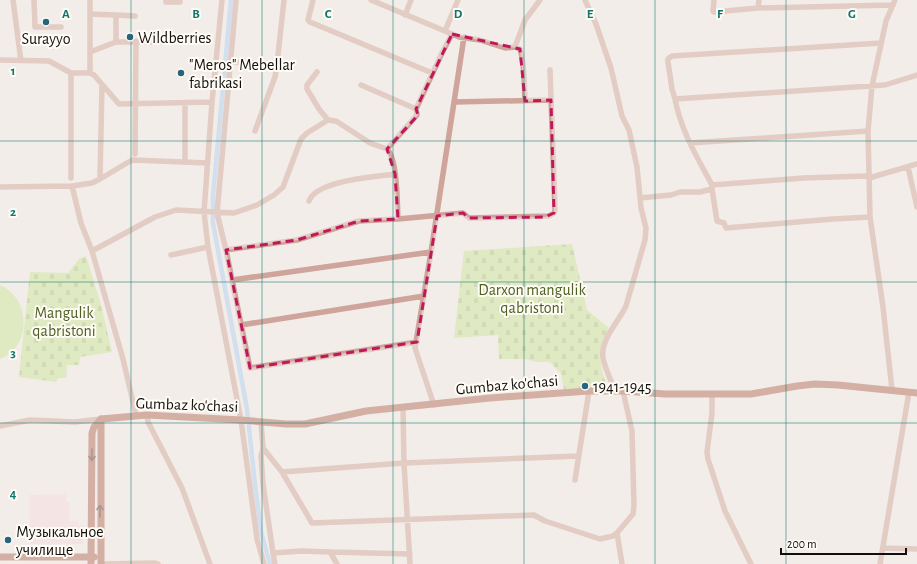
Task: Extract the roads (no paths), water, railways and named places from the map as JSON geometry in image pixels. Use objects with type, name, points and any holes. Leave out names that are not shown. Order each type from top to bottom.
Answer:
[{"type":"main road","name":"Gumbaz ko'chasi","points":[[100,420],[147,414],[286,424],[305,424],[366,410],[403,406],[434,405],[490,398],[589,391],[623,390],[665,394],[751,394],[815,384],[917,393]]},
{"type":"main road","points":[[91,560],[92,432],[100,420]]},
{"type":"main road","points":[[0,557],[91,560],[101,562],[100,420]]},
{"type":"street","points":[[13,0],[21,61]]},
{"type":"street","points":[[34,0],[35,27],[61,27]]},
{"type":"street","points":[[90,0],[90,73]]},
{"type":"street","points":[[166,0],[166,2],[180,2]]},
{"type":"street","points":[[222,0],[212,102],[205,212],[208,247],[241,420],[257,539],[264,564]]},
{"type":"street","points":[[236,0],[216,212],[226,250],[242,325],[248,369],[417,342]]},
{"type":"street","points":[[255,131],[275,77],[278,64],[284,0]]},
{"type":"street","points":[[313,0],[308,20],[310,22],[432,73]]},
{"type":"street","points":[[371,0],[452,34],[480,40],[505,48],[515,47],[520,49],[523,63],[525,101]]},
{"type":"street","points":[[405,15],[411,0]]},
{"type":"street","points":[[445,31],[458,0]]},
{"type":"street","points":[[515,47],[525,20],[540,0]]},
{"type":"street","points":[[585,0],[596,24],[611,68],[622,116],[629,130],[637,167],[640,198],[646,228],[645,240],[626,306],[610,333],[603,352],[604,360],[615,391]]},
{"type":"street","points":[[714,0],[714,12],[758,8],[894,2],[886,21],[872,86],[868,131],[870,217],[892,390]]},
{"type":"street","points":[[758,8],[759,0]]},
{"type":"street","points":[[801,6],[802,0]]},
{"type":"street","points":[[90,14],[135,16]]},
{"type":"street","points":[[116,15],[116,42]]},
{"type":"street","points":[[387,149],[416,118],[416,109],[452,34]]},
{"type":"street","points":[[434,405],[415,348],[464,37]]},
{"type":"street","points":[[135,154],[136,41]]},
{"type":"street","points":[[90,52],[116,42],[162,42]]},
{"type":"street","points":[[870,217],[726,228],[724,223],[717,221],[712,187],[681,123],[672,89],[668,59],[672,56],[881,43]]},
{"type":"street","points":[[0,60],[49,61],[71,73],[90,73],[94,75],[119,104],[212,102]]},
{"type":"street","points":[[231,62],[278,64]]},
{"type":"street","points":[[226,250],[298,240],[360,221],[463,213],[469,218],[544,217],[554,213],[550,70]]},
{"type":"street","points":[[317,72],[307,85],[307,89],[319,109],[328,120]]},
{"type":"street","points":[[71,73],[71,178]]},
{"type":"street","points":[[675,99],[885,85],[917,75]]},
{"type":"street","points":[[100,179],[102,85]]},
{"type":"street","points":[[361,85],[416,109]]},
{"type":"street","points":[[454,102],[551,100]]},
{"type":"street","points":[[185,103],[185,162]]},
{"type":"street","points":[[92,251],[155,216],[176,210],[234,213],[257,205],[274,195],[282,187],[300,140],[307,133],[328,120],[336,121],[370,143],[387,149],[392,155],[395,174],[398,219]]},
{"type":"street","points":[[690,143],[868,131]]},
{"type":"street","points":[[0,187],[72,186],[92,183],[132,160],[208,163]]},
{"type":"street","points":[[640,198],[672,195],[680,192],[700,192],[712,187],[803,178],[866,176],[869,178],[917,164]]},
{"type":"street","points":[[908,167],[917,207]]},
{"type":"street","points":[[309,201],[310,197],[323,188],[354,179],[395,174]]},
{"type":"street","points":[[72,186],[81,223],[92,251],[123,359],[136,415]]},
{"type":"street","points":[[171,255],[208,247]]},
{"type":"street","points":[[232,280],[431,252]]},
{"type":"street","points":[[242,325],[424,296]]},
{"type":"street","points":[[257,421],[263,448],[282,472],[312,523],[528,514],[600,539],[613,536],[617,533],[633,514],[632,431],[623,390]]},
{"type":"street","points":[[575,480],[589,391]]},
{"type":"street","points":[[880,564],[909,392]]},
{"type":"street","points":[[712,394],[712,413],[707,452],[708,459],[725,511],[751,564]]},
{"type":"street","points":[[403,406],[404,463],[410,564]]},
{"type":"street","points":[[147,414],[148,422],[184,494],[210,564]]},
{"type":"street","points":[[0,426],[30,420],[75,422],[100,420]]},
{"type":"street","points":[[263,448],[261,456],[263,484],[272,553],[275,564]]},
{"type":"street","points":[[282,472],[404,463],[579,456]]},
{"type":"street","points":[[617,533],[622,564]]},
{"type":"street","points":[[883,548],[917,549]]},
{"type":"street","points":[[272,553],[302,551],[410,554]]},
{"type":"street","points":[[330,552],[337,564]]},
{"type":"street","points":[[101,562],[158,564]]},
{"type":"waterway","points":[[231,0],[213,196],[213,223],[247,409],[261,532],[270,564]]},
{"type":"place","name":"Surayyo","points":[[46,22]]},
{"type":"place","name":"Wildberries","points":[[130,37]]},
{"type":"place","name":"\"Meros\" Mebellar fabrikasi","points":[[181,73]]},
{"type":"place","name":"1941-1945","points":[[585,386]]},
{"type":"place","name":"Музыкальное училище","points":[[8,540]]},
{"type":"park label","name":"Darxon mangulik qabristoni","points":[[532,298]]},
{"type":"park label","name":"Mangulik qabristoni","points":[[64,321]]}]
